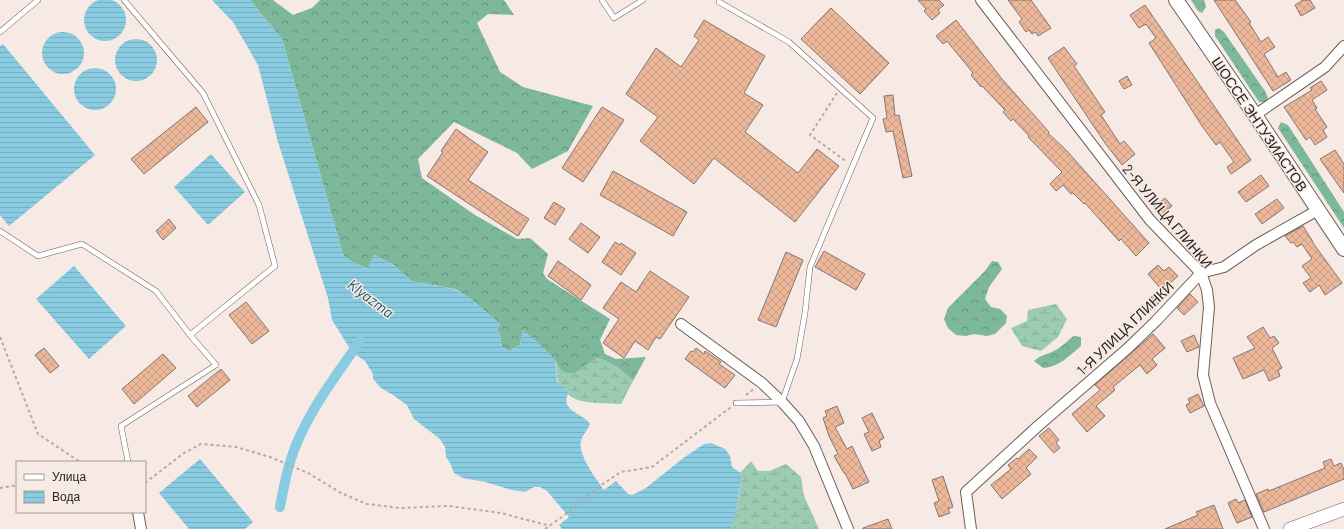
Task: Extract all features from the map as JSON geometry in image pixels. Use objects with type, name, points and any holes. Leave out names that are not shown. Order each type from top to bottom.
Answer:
[{"type":"main road","name":"ШОССЕ ЭНТУЗИАСТОВ","points":[[1176,0],[1344,249]]},
{"type":"street","name":"2-Я УЛИЦА ГЛИНКИ","points":[[981,0],[1150,220],[1201,273],[1207,290],[1209,307],[1203,375],[1205,387],[1210,403],[1264,529]]},
{"type":"street","points":[[1255,115],[1325,67],[1344,46]]},
{"type":"street","points":[[1201,273],[1224,267],[1256,245],[1318,210]]},
{"type":"street","name":"1-Я УЛИЦА ГЛИНКИ","points":[[971,529],[966,492],[1038,426],[1127,349],[1156,321],[1201,273]]},
{"type":"street","points":[[682,324],[762,383],[799,421],[814,446],[848,529]]},
{"type":"street","points":[[1290,529],[1344,509]]},
{"type":"street","points":[[138,513],[141,529]]},
{"type":"lane","points":[[0,32],[38,0]]},
{"type":"lane","points":[[124,0],[203,94],[259,205],[275,266],[190,335]]},
{"type":"lane","points":[[602,0],[614,18],[643,0]]},
{"type":"lane","points":[[719,2],[789,42],[873,118],[810,267],[806,313],[796,360],[782,402],[736,403]]},
{"type":"lane","points":[[0,231],[38,256],[82,244],[156,291],[190,335],[216,365],[121,426],[128,461]]},
{"type":"path","points":[[840,88],[810,135],[853,166]]},
{"type":"path","points":[[0,336],[38,434],[78,461]]},
{"type":"path","points":[[545,529],[600,485],[621,472],[652,467],[762,383]]},
{"type":"path","points":[[146,482],[184,453],[201,444],[236,447],[270,457],[308,473],[341,493],[367,504],[399,508],[449,506],[501,512],[550,526]]},
{"type":"path","points":[[0,488],[16,485]]},
{"type":"green space","points":[[250,0],[273,0],[293,15],[312,8],[320,0],[504,0],[514,15],[488,14],[477,23],[500,72],[523,87],[593,106],[568,151],[532,169],[517,153],[454,122],[418,159],[422,178],[475,215],[517,239],[530,238],[548,254],[543,273],[547,279],[610,319],[600,340],[605,354],[616,359],[646,357],[633,381],[607,361],[597,358],[575,373],[565,373],[560,369],[555,360],[523,330],[520,345],[509,351],[502,347],[500,335],[497,330],[500,324],[471,299],[455,289],[411,281],[394,265],[374,255],[368,269],[354,263],[343,255],[282,39]]},
{"type":"green space","points":[[1191,0],[1204,0],[1206,7],[1202,13],[1198,11]]},
{"type":"green space","points":[[1219,28],[1224,32],[1265,91],[1268,98],[1265,102],[1259,102],[1215,36],[1215,30]]},
{"type":"green space","points":[[1281,122],[1288,125],[1344,212],[1344,228],[1278,128]]},
{"type":"green space","points":[[992,261],[998,262],[1002,269],[989,287],[985,299],[991,307],[1000,309],[1007,316],[1006,323],[995,334],[987,336],[974,334],[966,336],[956,335],[948,328],[944,319],[948,308],[985,271]]},
{"type":"green space","points":[[1056,304],[1067,319],[1058,337],[1041,351],[1022,346],[1011,328],[1027,321],[1028,310]]},
{"type":"green space","points":[[1074,336],[1081,337],[1081,346],[1064,360],[1054,366],[1043,368],[1034,361],[1056,350]]},
{"type":"green space","points":[[597,358],[612,364],[633,381],[621,404],[593,403],[572,398],[558,383],[555,361],[565,372],[570,373],[580,370]]},
{"type":"green space","points":[[751,461],[758,471],[769,471],[786,464],[801,477],[804,496],[819,529],[731,529],[739,495],[742,474],[740,473]]},
{"type":"water","points":[[105,-1],[120,5],[126,20],[120,35],[105,41],[90,35],[84,20],[90,5]]},
{"type":"water","name":"Klyazma","points":[[212,0],[250,0],[282,39],[343,255],[354,263],[367,269],[374,255],[394,265],[411,281],[454,289],[471,299],[500,324],[497,330],[500,335],[502,347],[509,351],[520,345],[523,330],[538,342],[555,360],[557,382],[567,390],[567,404],[573,411],[587,420],[590,424],[581,441],[582,453],[588,467],[604,490],[616,481],[628,494],[632,495],[646,488],[682,459],[704,444],[711,443],[725,449],[730,456],[732,467],[742,474],[735,517],[731,529],[562,529],[559,525],[569,517],[547,491],[540,487],[534,487],[525,492],[512,490],[485,482],[463,478],[454,473],[446,457],[445,447],[440,439],[414,419],[407,405],[381,388],[373,379],[373,374],[365,361],[352,352],[332,320],[328,298],[278,142],[258,65],[233,22]]},
{"type":"water","points":[[63,32],[78,38],[84,53],[78,68],[63,74],[48,68],[42,53],[48,38]]},
{"type":"water","points":[[136,39],[151,45],[157,60],[151,75],[136,81],[121,75],[115,60],[121,45]]},
{"type":"water","points":[[3,44],[95,155],[9,226],[0,215],[0,46]]},
{"type":"water","points":[[95,68],[110,74],[116,89],[110,104],[95,110],[80,104],[74,89],[80,74]]},
{"type":"water","points":[[211,154],[245,192],[208,225],[174,187]]},
{"type":"water","points":[[74,266],[126,326],[89,359],[36,299]]},
{"type":"water","points":[[200,459],[253,522],[245,529],[189,529],[159,493]]},
{"type":"building","points":[[918,0],[939,0],[944,5],[938,10],[940,13],[932,20],[924,11],[926,9]]},
{"type":"building","points":[[1008,0],[1031,0],[1051,28],[1038,36],[1036,32],[1032,34],[1029,30],[1026,32],[1019,22],[1022,19]]},
{"type":"building","points":[[1214,0],[1235,0],[1251,22],[1249,23],[1261,42],[1268,37],[1275,47],[1264,54],[1278,77],[1286,72],[1291,80],[1273,91]]},
{"type":"building","points":[[1303,0],[1310,0],[1315,8],[1301,16],[1295,5]]},
{"type":"building","points":[[1145,5],[1251,160],[1231,174],[1227,167],[1234,162],[1220,142],[1216,145],[1202,126],[1149,43],[1156,38],[1146,24],[1139,28],[1130,15]]},
{"type":"building","points":[[831,8],[889,63],[860,94],[801,39]]},
{"type":"building","points":[[704,20],[765,56],[744,93],[763,105],[745,132],[798,173],[817,149],[839,166],[795,222],[714,158],[694,184],[640,141],[658,117],[626,94],[656,48],[681,67],[699,40],[694,36]]},
{"type":"building","points":[[956,20],[1002,79],[1049,132],[1048,133],[1066,150],[1149,243],[1136,256],[1121,239],[1119,241],[1085,203],[1084,204],[1073,193],[1071,194],[1063,185],[1056,191],[1050,184],[1062,172],[1028,137],[1029,136],[1013,119],[1011,121],[1003,112],[1005,110],[982,86],[981,87],[971,75],[973,73],[947,41],[943,44],[936,36]]},
{"type":"building","points":[[1064,47],[1077,64],[1074,66],[1105,112],[1101,115],[1120,144],[1124,141],[1135,154],[1122,165],[1105,143],[1048,58]]},
{"type":"building","points":[[1127,76],[1132,85],[1124,89],[1119,81]]},
{"type":"building","points":[[1321,81],[1327,90],[1312,100],[1317,108],[1315,109],[1327,127],[1323,130],[1327,137],[1315,145],[1310,137],[1306,140],[1284,107],[1312,90],[1310,88]]},
{"type":"building","points":[[893,95],[895,116],[899,115],[912,176],[903,178],[893,131],[886,132],[883,119],[887,118],[884,96]]},
{"type":"building","points":[[196,107],[208,122],[144,174],[131,159]]},
{"type":"building","points":[[602,107],[624,120],[583,182],[562,168]]},
{"type":"building","points":[[456,129],[488,152],[468,180],[529,219],[518,236],[427,176],[443,152],[441,151]]},
{"type":"building","points":[[1335,150],[1344,164],[1344,193],[1320,159]]},
{"type":"building","points":[[613,171],[687,212],[673,236],[600,195]]},
{"type":"building","points":[[1261,175],[1269,186],[1246,202],[1238,192]]},
{"type":"building","points":[[1165,198],[1172,206],[1161,215],[1154,207]]},
{"type":"building","points":[[1277,199],[1284,208],[1262,224],[1255,214]]},
{"type":"building","points":[[554,202],[565,209],[555,225],[544,218]]},
{"type":"building","points":[[169,219],[176,228],[163,240],[156,231]]},
{"type":"building","points":[[581,223],[600,237],[588,253],[569,239]]},
{"type":"building","points":[[1303,226],[1313,243],[1342,283],[1325,295],[1319,285],[1310,292],[1303,283],[1311,278],[1302,266],[1312,259],[1302,244],[1297,247],[1285,236]]},
{"type":"building","points":[[615,242],[620,245],[621,243],[636,253],[621,275],[602,262]]},
{"type":"building","points":[[824,251],[865,274],[856,290],[815,267]]},
{"type":"building","points":[[786,252],[803,260],[776,327],[758,320]]},
{"type":"building","points":[[558,261],[591,285],[581,300],[548,276]]},
{"type":"building","points":[[1158,265],[1164,271],[1169,267],[1178,276],[1162,290],[1148,274]]},
{"type":"building","points":[[650,271],[689,297],[660,339],[656,337],[648,350],[635,341],[624,358],[603,343],[619,319],[603,308],[621,282],[636,292]]},
{"type":"building","points":[[1159,291],[1165,298],[1151,310],[1145,302]]},
{"type":"building","points":[[1190,294],[1198,302],[1184,315],[1177,308]]},
{"type":"building","points":[[246,302],[269,331],[252,344],[229,315]]},
{"type":"building","points":[[1263,327],[1270,338],[1274,336],[1279,343],[1272,348],[1282,368],[1278,370],[1280,376],[1269,381],[1264,370],[1243,379],[1233,358],[1255,348],[1247,337]]},
{"type":"building","points":[[1153,334],[1165,348],[1152,359],[1157,365],[1147,374],[1140,365],[1113,387],[1115,390],[1096,406],[1105,416],[1087,432],[1072,414],[1100,390],[1095,385]]},
{"type":"building","points":[[1194,335],[1199,347],[1187,352],[1181,341]]},
{"type":"building","points":[[44,348],[59,366],[50,373],[35,355]]},
{"type":"building","points":[[696,348],[704,354],[705,351],[721,362],[719,364],[735,375],[725,388],[685,359],[691,351],[693,352]]},
{"type":"building","points":[[163,354],[176,368],[134,404],[122,389]]},
{"type":"building","points":[[221,369],[230,380],[197,407],[188,396]]},
{"type":"building","points":[[1198,394],[1204,406],[1190,413],[1186,405],[1190,403],[1188,399]]},
{"type":"building","points":[[837,406],[844,423],[835,427],[847,449],[852,446],[869,482],[853,489],[834,456],[838,454],[829,436],[823,418],[827,416],[825,411]]},
{"type":"building","points":[[872,413],[884,438],[879,441],[881,447],[872,451],[864,434],[869,432],[862,418]]},
{"type":"building","points":[[1049,428],[1059,440],[1056,443],[1060,448],[1054,453],[1039,436]]},
{"type":"building","points":[[1029,449],[1037,457],[1026,468],[1031,474],[1002,499],[991,485],[1011,469],[1008,465],[1017,458],[1018,459]]},
{"type":"building","points":[[1331,459],[1334,466],[1341,463],[1344,470],[1344,479],[1264,512],[1256,494],[1268,489],[1269,491],[1325,468],[1323,462]]},
{"type":"building","points":[[943,476],[953,507],[948,509],[950,513],[939,517],[934,503],[939,501],[932,480]]},
{"type":"building","points":[[1236,499],[1238,503],[1245,500],[1252,517],[1237,523],[1228,503]]},
{"type":"building","points":[[1214,505],[1223,529],[1165,529],[1198,515],[1196,512]]},
{"type":"building","points":[[888,519],[892,529],[863,529],[863,528]]},
{"type":"waterway","points":[[280,507],[289,465],[304,428],[321,398],[360,341]]}]
